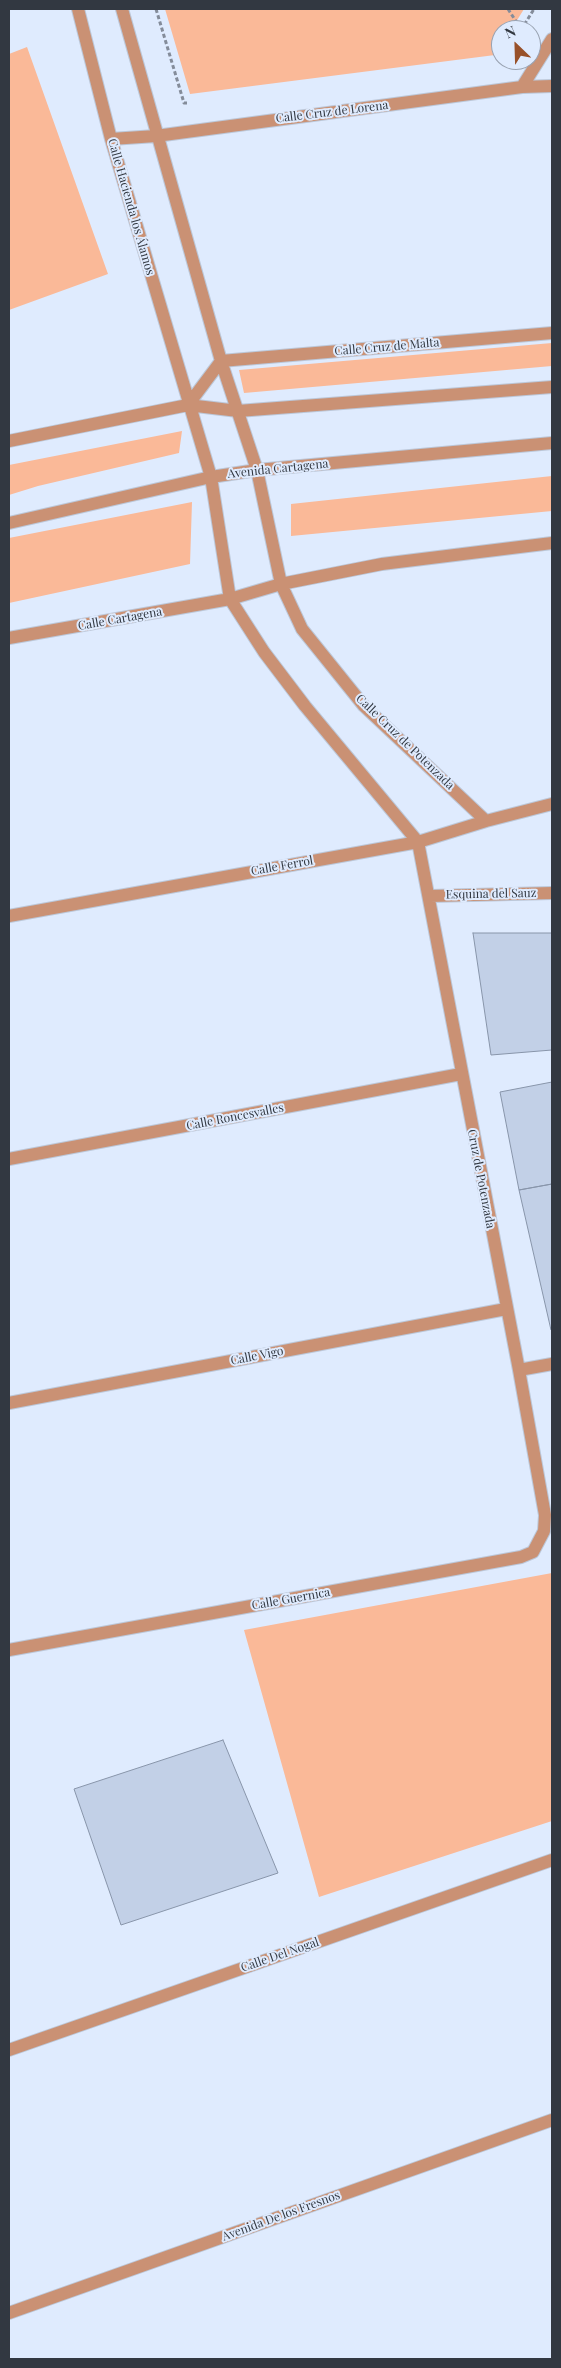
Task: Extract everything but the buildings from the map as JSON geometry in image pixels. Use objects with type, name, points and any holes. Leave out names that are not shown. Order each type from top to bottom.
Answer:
[{"type":"street","name":"Calle Hacienda los Álamos","points":[[78,9],[111,139],[211,477],[230,598]]},
{"type":"street","points":[[122,9],[156,136],[221,361],[188,404]]},
{"type":"street","points":[[522,87],[552,39]]},
{"type":"street","name":"Calle Cruz de Lorena","points":[[111,139],[156,136],[522,87],[552,86]]},
{"type":"street","name":"Calle Cruz de Malta","points":[[221,361],[552,333]]},
{"type":"street","name":"Calle Cruz de Potenzada","points":[[221,361],[257,470],[281,584],[302,629],[364,706],[486,821]]},
{"type":"street","points":[[9,441],[188,404],[238,411],[552,387]]},
{"type":"street","name":"Avenida Cartagena","points":[[9,523],[211,477],[257,470],[552,443]]},
{"type":"street","points":[[418,842],[264,652],[230,598],[281,584],[382,564],[552,543]]},
{"type":"street","name":"Calle Cartagena","points":[[9,638],[230,598]]},
{"type":"street","name":"Calle Ferrol","points":[[9,916],[418,842],[486,821],[552,804]]},
{"type":"street","name":"Cruz de Potenzada","points":[[418,842],[430,896],[461,1074],[519,1370],[545,1515]]},
{"type":"street","name":"Esquina del Sauz","points":[[430,896],[552,893]]},
{"type":"street","name":"Calle Roncesvalles","points":[[9,1159],[461,1074]]},
{"type":"street","name":"Calle Vigo","points":[[9,1403],[506,1309]]},
{"type":"street","points":[[519,1370],[552,1364]]},
{"type":"street","name":"Calle Guernica","points":[[9,1650],[521,1557],[533,1552],[540,1541],[544,1531],[545,1515]]},
{"type":"street","name":"Calle Del Nogal","points":[[9,2050],[552,1860]]},
{"type":"street","name":"Avenida De los Fresnos","points":[[9,2313],[552,2120]]},
{"type":"path","points":[[156,9],[184,103],[194,102]]},
{"type":"path","points":[[508,9],[515,20]]},
{"type":"path","points":[[527,20],[534,9]]},
{"type":"shaded area","points":[[165,9],[524,9],[517,20],[491,20],[491,56],[190,94]]},
{"type":"shaded area","points":[[27,47],[108,274],[9,310],[9,54]]},
{"type":"shaded area","points":[[552,343],[552,366],[244,393],[239,370]]},
{"type":"shaded area","points":[[182,431],[179,453],[38,486],[9,495],[9,465]]},
{"type":"shaded area","points":[[552,476],[552,511],[291,536],[291,504]]},
{"type":"shaded area","points":[[192,502],[190,564],[9,603],[9,538]]},
{"type":"shaded area","points":[[552,1573],[552,1821],[319,1897],[244,1630]]}]
